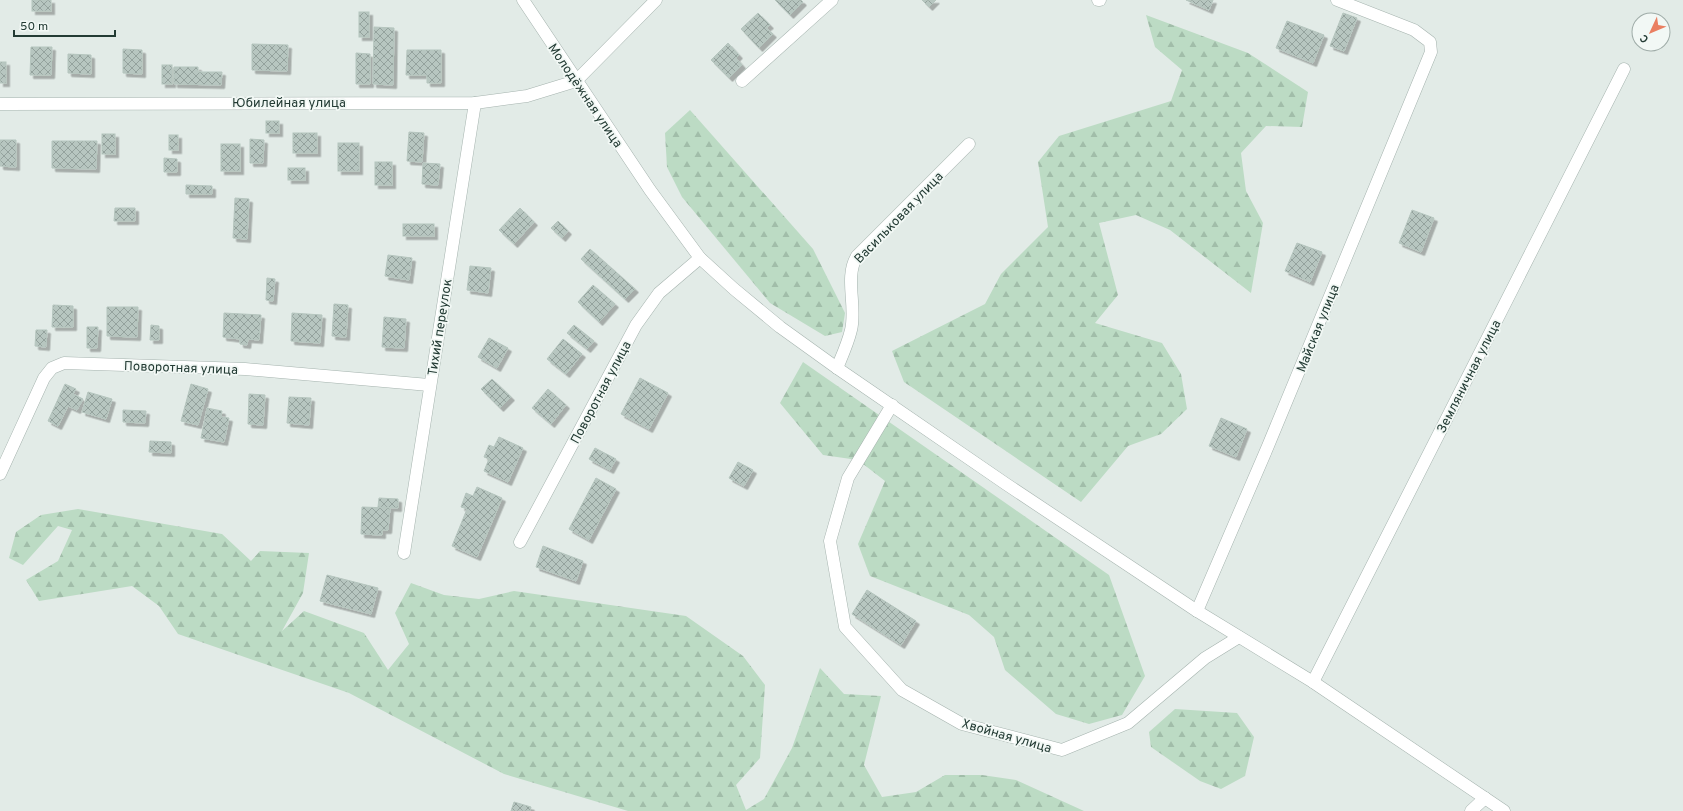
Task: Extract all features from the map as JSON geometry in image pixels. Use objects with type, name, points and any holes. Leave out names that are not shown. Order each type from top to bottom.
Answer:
[{"type":"street","name":"Молодёжная улица","points":[[523,0],[650,190],[700,258],[734,289],[780,327],[837,368],[1006,484],[1197,611],[1313,682],[1504,811]]},
{"type":"street","points":[[576,81],[656,0]]},
{"type":"street","points":[[742,81],[832,0]]},
{"type":"street","name":"Майская улица","points":[[1197,611],[1268,446],[1431,52],[1430,42],[1414,30],[1337,0]]},
{"type":"street","name":"Земляничная улица","points":[[1313,682],[1624,69]]},
{"type":"street","name":"Юбилейная улица","points":[[0,104],[476,103],[527,96],[576,81]]},
{"type":"street","name":"Тихий переулок","points":[[404,553],[429,385],[476,103]]},
{"type":"street","name":"Васильковая улица","points":[[837,368],[851,330],[854,307],[852,265],[857,256],[969,144]]},
{"type":"street","name":"Поворотная улица","points":[[520,542],[636,324],[659,293],[700,258]]},
{"type":"street","name":"Поворотная улица","points":[[0,474],[44,378],[52,368],[64,363],[245,369],[429,385]]},
{"type":"street","name":"Хвойная улица","points":[[892,405],[848,478],[830,541],[845,627],[902,690],[962,724],[1062,750],[1128,723],[1205,658],[1239,637]]},
{"type":"street","points":[[1471,811],[1485,798]]},
{"type":"green space","points":[[1146,15],[1248,53],[1308,92],[1302,127],[1266,126],[1241,153],[1246,191],[1263,223],[1251,293],[1170,230],[1136,215],[1099,223],[1118,295],[1095,323],[1162,343],[1181,374],[1187,409],[1161,434],[1128,446],[1081,502],[904,382],[892,351],[985,304],[1001,274],[1048,227],[1038,162],[1059,136],[1171,101],[1182,70],[1155,47]]},
{"type":"green space","points":[[690,110],[813,249],[845,313],[842,332],[825,336],[770,303],[682,197],[667,167],[665,133]]},
{"type":"green space","points":[[803,362],[1109,575],[1145,676],[1122,715],[1089,724],[1056,714],[1005,670],[994,637],[969,615],[870,576],[858,544],[885,481],[858,460],[823,455],[780,403]]},
{"type":"green space","points":[[78,509],[222,534],[251,561],[260,551],[309,553],[303,593],[282,631],[304,611],[364,633],[388,670],[409,644],[395,613],[411,583],[444,595],[479,599],[514,591],[686,616],[743,656],[765,685],[760,758],[736,785],[746,810],[764,799],[792,748],[820,668],[844,694],[881,696],[864,765],[882,797],[916,792],[945,775],[982,775],[1016,780],[1084,811],[628,811],[504,774],[349,693],[178,634],[159,606],[132,586],[39,601],[26,580],[58,561],[72,530],[58,526],[23,565],[9,558],[16,532],[41,515]]},
{"type":"green space","points":[[1175,709],[1237,713],[1254,737],[1245,776],[1221,789],[1200,781],[1151,747],[1149,732]]},
{"type":"building","points":[[32,0],[51,0],[51,11],[32,11]]},
{"type":"building","points":[[775,0],[801,0],[803,2],[790,15]]},
{"type":"building","points":[[922,0],[936,0],[929,7]]},
{"type":"building","points":[[1186,0],[1213,0],[1209,10]]},
{"type":"building","points":[[359,12],[369,12],[369,37],[359,37]]},
{"type":"building","points":[[758,13],[770,25],[766,28],[773,34],[759,48],[741,29]]},
{"type":"building","points":[[1343,13],[1357,18],[1344,51],[1330,46]]},
{"type":"building","points":[[1287,21],[1324,35],[1313,63],[1276,48]]},
{"type":"building","points":[[374,27],[394,28],[393,85],[373,84]]},
{"type":"building","points":[[728,43],[739,55],[736,58],[742,65],[729,78],[711,60]]},
{"type":"building","points":[[252,44],[288,45],[287,71],[252,70]]},
{"type":"building","points":[[31,47],[52,47],[51,75],[30,75]]},
{"type":"building","points":[[123,49],[142,50],[142,74],[123,73]]},
{"type":"building","points":[[407,50],[441,50],[441,83],[427,83],[427,75],[406,75]]},
{"type":"building","points":[[356,53],[370,54],[370,84],[356,84]]},
{"type":"building","points":[[68,54],[91,55],[91,74],[68,73]]},
{"type":"building","points":[[0,62],[6,62],[6,83],[0,83]]},
{"type":"building","points":[[162,65],[172,65],[172,84],[162,84]]},
{"type":"building","points":[[174,67],[198,67],[198,72],[222,72],[221,85],[174,84]]},
{"type":"building","points":[[266,121],[279,121],[279,133],[266,133]]},
{"type":"building","points":[[409,132],[424,133],[422,162],[407,161]]},
{"type":"building","points":[[293,133],[317,133],[317,153],[293,153]]},
{"type":"building","points":[[102,134],[115,134],[115,154],[102,154]]},
{"type":"building","points":[[169,135],[178,135],[178,150],[169,150]]},
{"type":"building","points":[[250,139],[264,140],[263,163],[250,163]]},
{"type":"building","points":[[0,140],[16,140],[16,167],[0,166]]},
{"type":"building","points":[[52,141],[97,141],[96,169],[52,168]]},
{"type":"building","points":[[338,143],[359,143],[359,171],[338,171]]},
{"type":"building","points":[[221,144],[240,144],[240,171],[221,171]]},
{"type":"building","points":[[164,158],[177,159],[177,172],[164,172]]},
{"type":"building","points":[[375,162],[392,162],[392,185],[375,185]]},
{"type":"building","points":[[423,163],[440,164],[438,185],[422,184]]},
{"type":"building","points":[[288,168],[305,168],[305,180],[288,180]]},
{"type":"building","points":[[186,185],[212,186],[212,194],[186,194]]},
{"type":"building","points":[[235,198],[249,199],[247,239],[233,238]]},
{"type":"building","points":[[115,208],[135,208],[135,221],[114,221]]},
{"type":"building","points":[[520,208],[534,222],[514,244],[499,230]]},
{"type":"building","points":[[1412,210],[1434,218],[1421,252],[1399,243]]},
{"type":"building","points":[[558,221],[568,231],[562,238],[551,228]]},
{"type":"building","points":[[403,224],[434,224],[434,236],[403,236]]},
{"type":"building","points":[[1297,243],[1322,252],[1310,282],[1285,271]]},
{"type":"building","points":[[590,249],[635,289],[625,299],[581,259]]},
{"type":"building","points":[[388,255],[412,258],[409,280],[385,276]]},
{"type":"building","points":[[470,266],[491,268],[488,293],[467,290]]},
{"type":"building","points":[[267,278],[275,279],[273,301],[266,300]]},
{"type":"building","points":[[593,285],[615,304],[599,322],[578,302]]},
{"type":"building","points":[[334,304],[348,305],[346,337],[332,336]]},
{"type":"building","points":[[53,305],[73,306],[73,327],[52,327]]},
{"type":"building","points":[[107,307],[138,307],[137,337],[107,336]]},
{"type":"building","points":[[224,313],[261,315],[259,340],[248,339],[247,345],[240,344],[240,339],[223,337]]},
{"type":"building","points":[[292,313],[322,315],[320,343],[291,341]]},
{"type":"building","points":[[384,317],[406,319],[404,348],[382,347]]},
{"type":"building","points":[[151,325],[159,326],[159,340],[150,340]]},
{"type":"building","points":[[574,325],[594,341],[587,349],[567,333]]},
{"type":"building","points":[[87,327],[98,327],[97,348],[87,348]]},
{"type":"building","points":[[36,330],[47,330],[46,347],[35,346]]},
{"type":"building","points":[[489,338],[508,348],[497,368],[478,357]]},
{"type":"building","points":[[563,339],[582,354],[566,374],[547,359]]},
{"type":"building","points":[[640,378],[668,393],[649,429],[621,414]]},
{"type":"building","points":[[492,379],[511,397],[500,408],[481,389]]},
{"type":"building","points":[[65,384],[76,389],[73,394],[83,399],[77,410],[68,406],[58,426],[48,421]]},
{"type":"building","points":[[191,384],[208,389],[198,425],[181,421]]},
{"type":"building","points":[[548,389],[566,405],[551,424],[532,408]]},
{"type":"building","points":[[88,392],[112,399],[106,419],[82,412]]},
{"type":"building","points":[[249,394],[265,395],[263,425],[248,424]]},
{"type":"building","points":[[289,397],[311,398],[309,425],[287,423]]},
{"type":"building","points":[[207,408],[222,411],[221,417],[229,418],[224,442],[201,438]]},
{"type":"building","points":[[123,410],[146,411],[145,423],[123,422]]},
{"type":"building","points":[[1221,418],[1247,429],[1236,457],[1209,446]]},
{"type":"building","points":[[499,437],[523,448],[508,482],[484,471],[489,459],[484,457],[489,445],[494,447]]},
{"type":"building","points":[[150,441],[171,442],[171,453],[149,452]]},
{"type":"building","points":[[595,448],[616,459],[610,470],[589,459]]},
{"type":"building","points":[[738,462],[753,470],[744,486],[729,478]]},
{"type":"building","points":[[596,478],[616,489],[589,540],[569,529]]},
{"type":"building","points":[[477,487],[502,498],[477,557],[452,546],[467,509],[461,507],[466,493],[473,496]]},
{"type":"building","points":[[379,498],[398,499],[398,508],[378,507]]},
{"type":"building","points":[[362,507],[390,508],[388,530],[382,530],[382,535],[361,534]]},
{"type":"building","points":[[543,546],[583,561],[576,581],[536,567]]},
{"type":"building","points":[[327,575],[378,588],[371,614],[320,601]]},
{"type":"building","points":[[867,590],[916,621],[901,645],[852,614]]},
{"type":"building","points":[[514,802],[531,807],[530,811],[511,811]]}]
